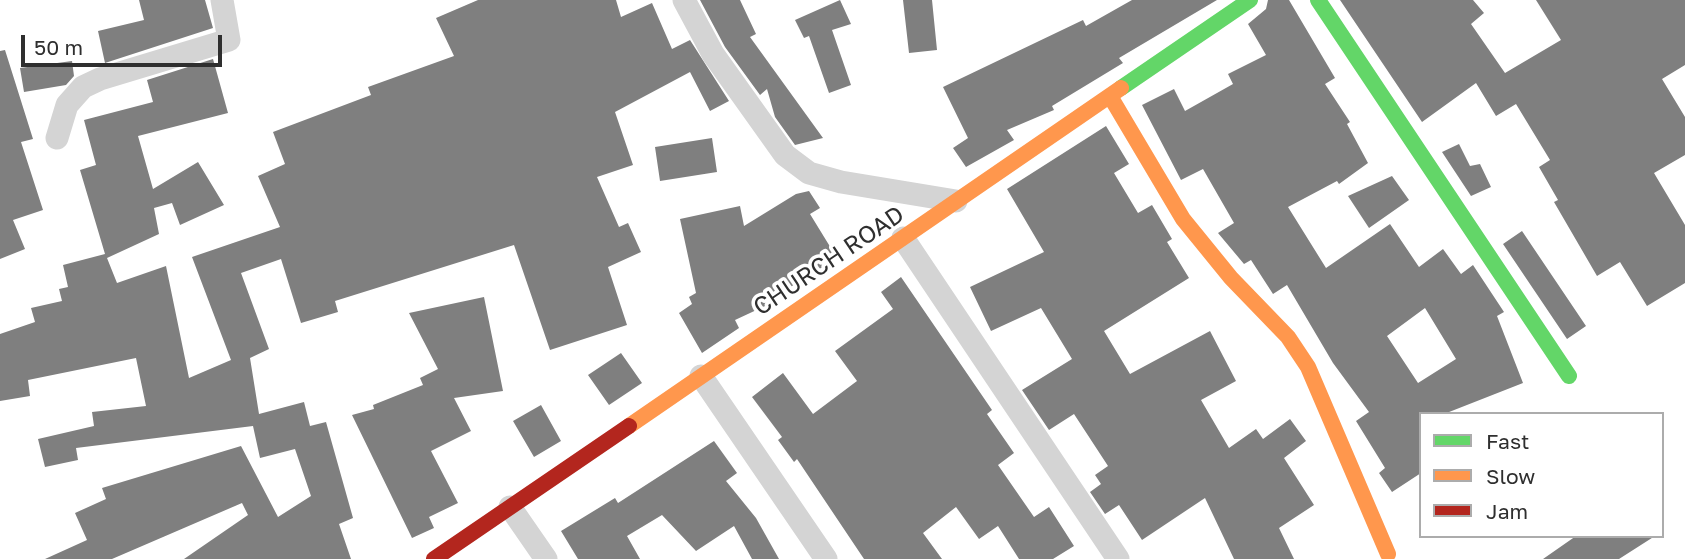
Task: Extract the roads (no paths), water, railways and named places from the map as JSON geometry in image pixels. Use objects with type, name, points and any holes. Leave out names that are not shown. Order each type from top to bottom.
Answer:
[{"type":"street","points":[[57,138],[67,104],[83,87],[100,79],[229,40],[222,0]]},
{"type":"street","points":[[684,0],[713,54],[785,155],[809,173],[841,182],[956,201]]},
{"type":"street","name":"CHURCH ROAD","points":[[434,559],[1250,0]]},
{"type":"street","points":[[1318,0],[1569,376]]},
{"type":"street","points":[[1110,96],[1183,219],[1231,278],[1287,337],[1308,367],[1388,554]]},
{"type":"street","points":[[903,238],[1118,559]]},
{"type":"street","points":[[701,376],[826,559]]},
{"type":"street","points":[[510,507],[546,559]]}]
